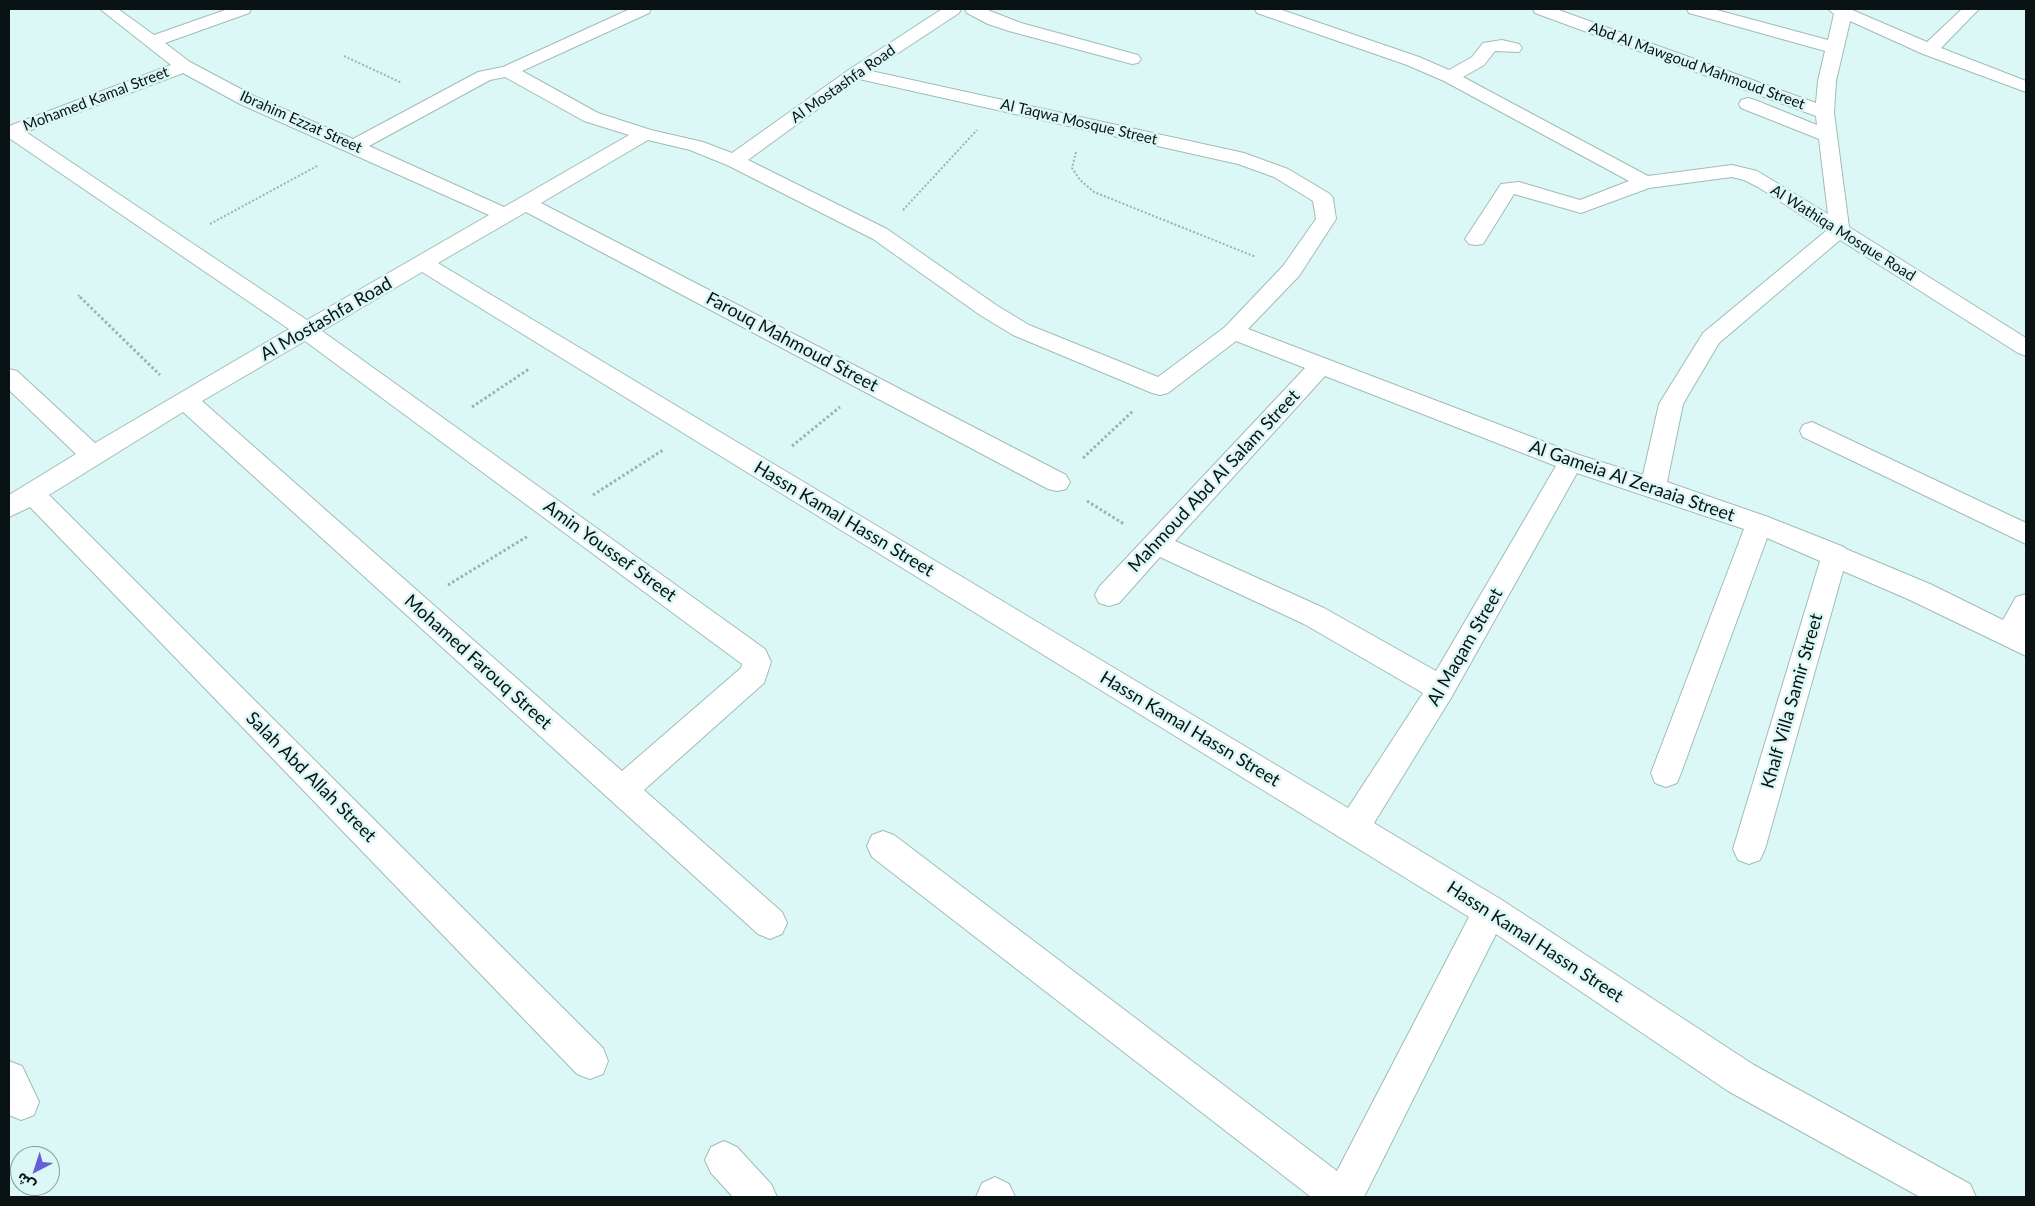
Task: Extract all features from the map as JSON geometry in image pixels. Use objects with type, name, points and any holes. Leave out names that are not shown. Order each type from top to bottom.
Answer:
[{"type":"street","name":"Ibrahim Ezzat Street","points":[[108,9],[184,66],[247,100],[506,215]]},
{"type":"street","points":[[152,42],[242,9]]},
{"type":"street","points":[[354,146],[484,76],[508,70],[638,9]]},
{"type":"street","name":"Al Mostashfa Road","points":[[734,161],[856,73],[953,9]]},
{"type":"street","points":[[973,9],[994,20],[1015,27],[1132,59]]},
{"type":"street","points":[[1263,9],[1413,61],[1450,77],[1645,182]]},
{"type":"street","name":"Abd Al Mawgoud Mahmoud Street","points":[[1541,9],[1825,113]]},
{"type":"street","points":[[1695,9],[1836,48]]},
{"type":"street","points":[[1930,50],[1971,9]]},
{"type":"street","points":[[1653,486],[1671,404],[1711,338],[1839,230],[1825,113],[1827,81],[1836,48],[1839,11],[1930,50],[2026,87]]},
{"type":"street","points":[[1450,77],[1478,60],[1489,47],[1502,46],[1513,48]]},
{"type":"street","name":"Mohamed Kamal Street","points":[[11,132],[184,66]]},
{"type":"street","points":[[508,70],[591,117],[645,134],[696,146],[734,161],[880,234],[988,310],[1022,330],[1160,387],[1233,332],[1292,271]]},
{"type":"street","name":"Al Taqwa Mosque Street","points":[[856,73],[1244,159],[1297,182],[1323,198],[1326,219],[1292,271]]},
{"type":"street","points":[[1716,92],[1828,136]]},
{"type":"street","name":"Amin Youssef Street","points":[[11,132],[178,241],[306,330],[750,652],[758,662],[754,674],[621,791]]},
{"type":"street","name":"Al Mostashfa Road","points":[[20,500],[185,400],[645,134]]},
{"type":"street","name":"Al Wathiqa Mosque Road","points":[[1476,239],[1508,188],[1519,188],[1581,207],[1645,182],[1732,171],[1750,175],[1765,183],[2026,348]]},
{"type":"street","name":"Farouq Mahmoud Street","points":[[525,203],[1057,482]]},
{"type":"street","name":"Hassn Kamal Hassn Street","points":[[422,263],[1490,911],[1740,1078],[1956,1197]]},
{"type":"street","name":"Al Gameia Al Zeraaia Street","points":[[1233,332],[1571,462],[1653,486],[1759,524],[1835,554],[1920,592],[2017,639]]},
{"type":"street","name":"Mahmoud Abd Al Salam Street","points":[[1109,595],[1320,367]]},
{"type":"street","points":[[9,377],[93,456]]},
{"type":"street","name":"Mohamed Farouq Street","points":[[185,400],[770,924]]},
{"type":"street","points":[[1812,431],[2026,534]]},
{"type":"street","name":"Al Maqam Street","points":[[1353,828],[1441,689],[1571,462]]},
{"type":"street","name":"Salah Abd Allah Street","points":[[20,500],[590,1061]]},
{"type":"street","points":[[1666,773],[1759,524]]},
{"type":"street","points":[[1156,544],[1314,616],[1441,689]]},
{"type":"street","name":"Khalf Villa Samir Street","points":[[1749,849],[1835,554]]},
{"type":"street","points":[[2017,639],[2026,605]]},
{"type":"street","points":[[884,846],[1342,1197],[1490,911]]},
{"type":"street","points":[[724,1160],[758,1197]]},
{"type":"path","points":[[344,56],[437,100]]},
{"type":"path","points":[[880,234],[1001,104]]},
{"type":"path","points":[[1083,122],[1072,168],[1080,180],[1094,192],[1292,271]]},
{"type":"path","points":[[178,241],[354,146]]},
{"type":"path","points":[[78,295],[185,400]]},
{"type":"path","points":[[441,428],[561,348]]},
{"type":"path","points":[[764,470],[869,383]]},
{"type":"path","points":[[1156,544],[1057,482],[1160,387]]},
{"type":"path","points":[[415,606],[561,516],[695,429]]}]
